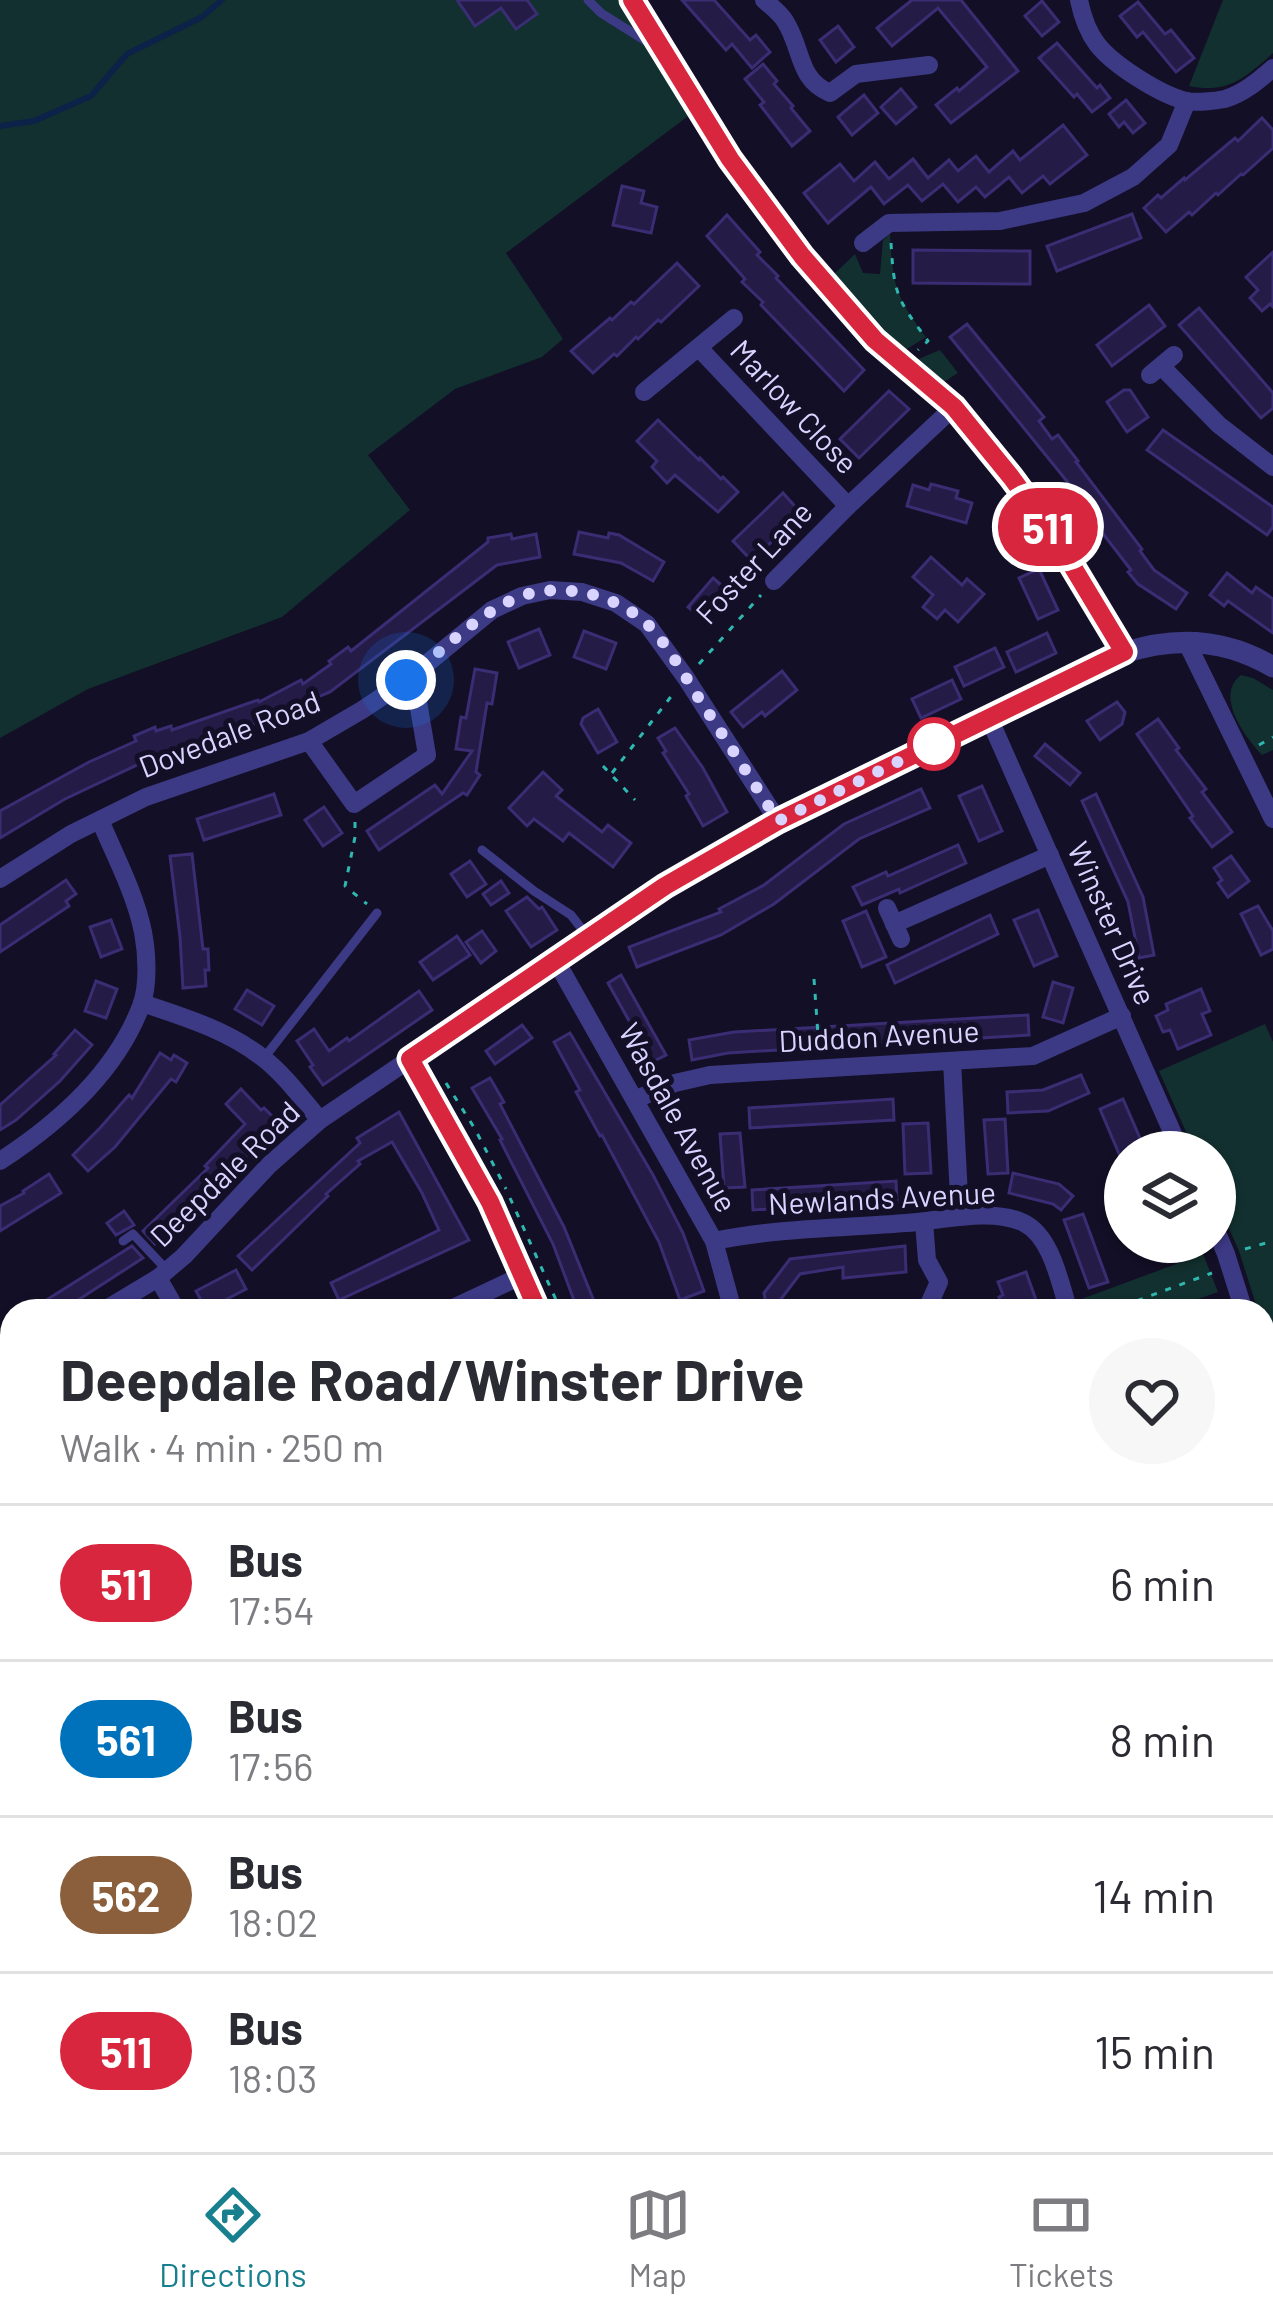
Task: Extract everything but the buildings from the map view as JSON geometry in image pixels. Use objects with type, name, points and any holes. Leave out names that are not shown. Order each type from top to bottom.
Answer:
[{"type":"street","points":[[632,0],[730,159],[802,256],[850,314],[954,407],[1011,477],[1053,534],[1124,652]]},
{"type":"street","points":[[764,0],[784,17],[805,74],[830,93],[856,74],[933,63]]},
{"type":"street","points":[[1079,0],[1097,44],[1116,63],[1187,101],[1222,100],[1250,88],[1273,68]]},
{"type":"street","points":[[863,243],[890,223],[1000,221],[1084,203],[1133,177],[1168,145],[1187,101]]},
{"type":"street","points":[[644,392],[734,318]]},
{"type":"street","name":"Marlow Close","points":[[699,348],[848,506]]},
{"type":"street","points":[[1162,366],[1220,425],[1271,461]]},
{"type":"street","name":"Foster Lane","points":[[774,581],[954,407]]},
{"type":"street","name":"Dovedale Road","points":[[0,879],[40,852],[146,797],[309,741],[406,680],[492,610],[521,596],[550,590],[582,592],[616,603],[647,624],[778,821]]},
{"type":"street","points":[[1186,641],[1273,819]]},
{"type":"street","name":"Deepdale Road","points":[[122,1299],[184,1256],[268,1166],[320,1120],[665,886],[778,821],[1124,652],[1156,642],[1186,641],[1252,654],[1273,667]]},
{"type":"street","points":[[309,741],[354,804],[427,755],[418,702],[406,680]]},
{"type":"street","name":"Winster Drive","points":[[989,718],[1172,1131]]},
{"type":"street","points":[[0,1161],[49,1126],[102,1072],[142,1003],[143,935],[100,820]]},
{"type":"street","points":[[894,924],[1050,855]]},
{"type":"street","name":"Wasdale Avenue","points":[[555,959],[714,1240],[730,1299]]},
{"type":"street","points":[[142,1003],[194,1020],[263,1058],[320,1120]]},
{"type":"street","name":"Duddon Avenue","points":[[636,1099],[675,1083],[710,1076],[1033,1056],[1122,1016]]},
{"type":"street","points":[[410,1059],[480,1183],[533,1299]]},
{"type":"street","points":[[952,1061],[960,1216]]},
{"type":"street","name":"Newlands Avenue","points":[[714,1240],[960,1216],[1003,1218],[1026,1223],[1044,1241],[1066,1299]]},
{"type":"street","points":[[924,1222],[927,1260],[939,1282]]},
{"type":"street","points":[[1229,1263],[1240,1299]]},
{"type":"street","points":[[162,1274],[172,1299]]},
{"type":"street","points":[[473,1299],[523,1276]]},
{"type":"street","points":[[939,1282],[963,1279]]},
{"type":"street","points":[[931,1299],[939,1282]]},
{"type":"lane","points":[[588,0],[662,52]]},
{"type":"lane","points":[[482,850],[571,915],[588,937]]},
{"type":"lane","points":[[263,1058],[377,914]]},
{"type":"lane","points":[[123,1240],[133,1234],[162,1274]]},
{"type":"path","points":[[890,223],[896,291],[928,340],[902,365]]},
{"type":"path","name":"Foster Lane","points":[[612,773],[686,678],[774,581]]},
{"type":"path","points":[[603,766],[635,800]]},
{"type":"path","points":[[354,804],[355,837],[346,886],[377,914]]},
{"type":"path","points":[[814,979],[820,1069]]},
{"type":"path","points":[[1236,1251],[1273,1240]]},
{"type":"path","points":[[1142,1299],[1214,1273]]},
{"type":"green space","points":[[0,0],[620,0],[691,114],[506,253],[563,339],[542,357],[455,389],[368,455],[410,510],[282,617],[88,689],[0,738]]},
{"type":"green space","points":[[1223,0],[1273,0],[1273,53],[1225,86],[1189,86]]},
{"type":"green space","points":[[890,234],[898,289],[926,337],[902,352],[831,277],[855,254],[863,273],[880,274],[883,240]]},
{"type":"green space","points":[[940,350],[958,373],[939,385],[914,365]]},
{"type":"green space","points":[[1241,675],[1273,690],[1273,750],[1262,755],[1231,705],[1233,683]]},
{"type":"green space","points":[[1265,1024],[1273,1042],[1273,1299],[1254,1299],[1236,1244],[1236,1131],[1186,1131],[1159,1071]]},
{"type":"green space","points":[[1179,1263],[1207,1263],[1218,1292],[1198,1299],[1082,1299]]},
{"type":"waterway","points":[[0,126],[34,121],[91,96],[127,54],[202,17],[222,0]]},
{"type":"bus line","name":"511","points":[[533,1299],[490,1202],[410,1059],[665,886],[778,821],[1124,652],[1053,534],[1011,477],[954,407],[875,340],[802,256],[730,159],[632,0]]},
{"type":"route","points":[[406,680],[492,610],[521,596],[550,590],[582,592],[616,603],[647,624],[778,821],[934,744]]}]
